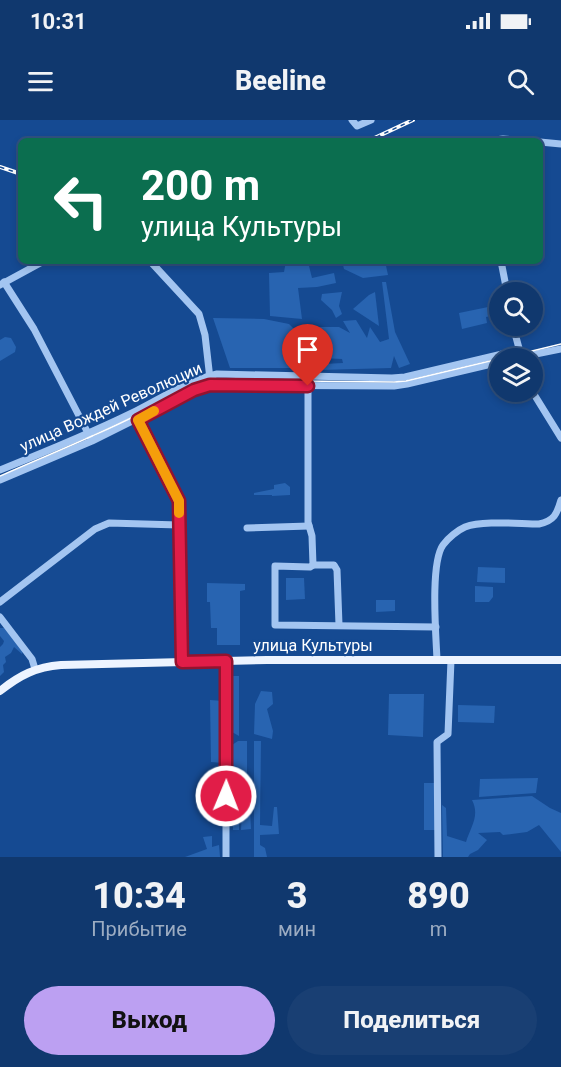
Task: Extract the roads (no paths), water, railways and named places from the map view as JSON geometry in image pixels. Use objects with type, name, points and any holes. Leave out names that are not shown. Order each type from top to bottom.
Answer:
[{"type":"main road","name":"улица Культуры","points":[[0,691],[35,669],[61,665],[226,661],[561,660]]},
{"type":"street","points":[[355,123],[371,120]]},
{"type":"street","points":[[543,142],[561,144]]},
{"type":"street","points":[[39,264],[2,284],[34,329],[92,441]]},
{"type":"street","points":[[153,264],[199,314],[205,335],[210,385]]},
{"type":"street","points":[[502,264],[505,282]]},
{"type":"street","points":[[543,353],[561,349]]},
{"type":"street","name":"улица Вождей Революции","points":[[0,470],[88,434],[195,381],[210,376],[392,378],[489,357]]},
{"type":"street","name":"улица Вождей Революции","points":[[0,480],[92,441],[194,390],[210,385],[394,386],[489,365]]},
{"type":"street","points":[[308,386],[308,524],[312,536],[313,565]]},
{"type":"street","points":[[539,402],[561,438]]},
{"type":"street","points":[[134,412],[179,501],[182,662]]},
{"type":"street","points":[[437,660],[435,574],[443,545],[465,527],[480,524],[547,522],[556,516],[561,501]]},
{"type":"street","points":[[0,602],[95,529],[109,523],[179,525]]},
{"type":"street","points":[[247,528],[308,524]]},
{"type":"street","points":[[339,626],[337,570],[334,565],[275,566],[274,625],[339,626],[436,627]]},
{"type":"street","points":[[0,617],[32,659],[35,669]]},
{"type":"street","points":[[438,857],[436,742],[448,735],[451,660]]},
{"type":"street","points":[[226,661],[226,857]]},
{"type":"tram line","points":[[0,476],[102,432],[181,391],[210,380],[406,381],[561,344]]},
{"type":"railway","points":[[374,138],[413,120]]},
{"type":"railway","points":[[0,167],[18,173]]}]
